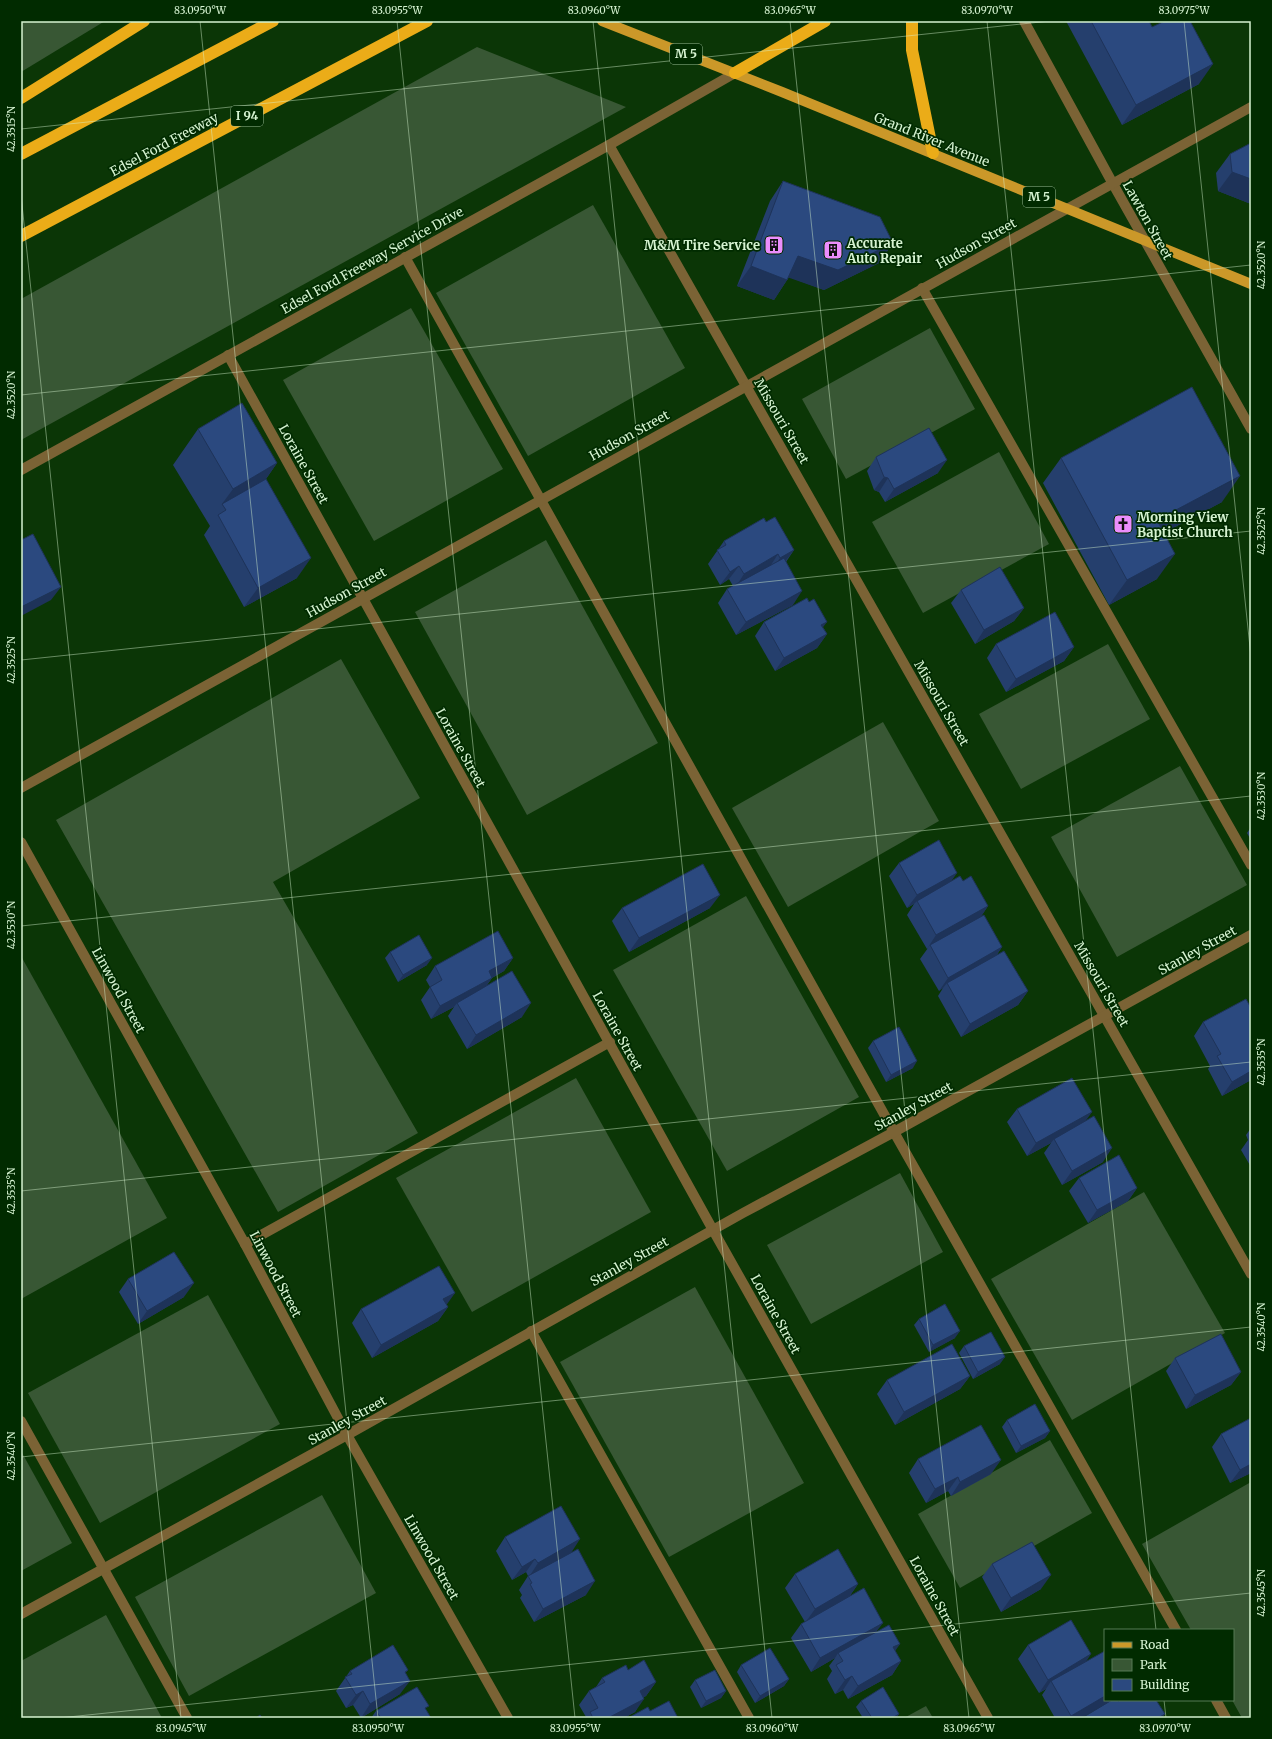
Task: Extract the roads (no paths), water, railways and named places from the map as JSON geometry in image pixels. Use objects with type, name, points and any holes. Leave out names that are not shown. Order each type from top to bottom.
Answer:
[{"type":"highway","points":[[21,98],[144,21]]},
{"type":"highway","points":[[21,154],[273,21]]},
{"type":"highway","name":"Edsel Ford Freeway","points":[[21,236],[426,21]]},
{"type":"highway","points":[[735,73],[825,21]]},
{"type":"highway","points":[[912,21],[912,50],[933,153]]},
{"type":"main road","name":"Grand River Avenue","points":[[602,21],[933,153],[1251,284]]},
{"type":"street","name":"Lawton Street","points":[[1024,21],[1144,240],[1251,430]]},
{"type":"street","name":"Edsel Ford Freeway Service Drive","points":[[21,470],[609,145],[735,73]]},
{"type":"street","name":"Hudson Street","points":[[21,788],[540,499],[1251,107]]},
{"type":"street","name":"Missouri Street","points":[[609,145],[1251,1274]]},
{"type":"street","points":[[405,257],[894,1132],[1175,1629]]},
{"type":"street","points":[[922,288],[1251,864]]},
{"type":"street","name":"Loraine Street","points":[[228,355],[713,1230],[988,1718]]},
{"type":"street","name":"Linwood Street","points":[[21,842],[246,1244],[348,1435],[508,1718]]},
{"type":"street","name":"Stanley Street","points":[[21,1614],[348,1435],[713,1230],[1251,935]]},
{"type":"street","points":[[246,1244],[610,1042]]},
{"type":"street","points":[[531,1331],[749,1718]]},
{"type":"street","points":[[21,1421],[188,1718]]},
{"type":"street","points":[[1217,1701],[1226,1718]]},
{"type":"place","name":"M&M Tire Service","points":[[774,245]]},
{"type":"place","name":"Accurate Auto Repair","points":[[833,250]]},
{"type":"place","name":"Morning View Baptist Church","points":[[1123,524]]}]
